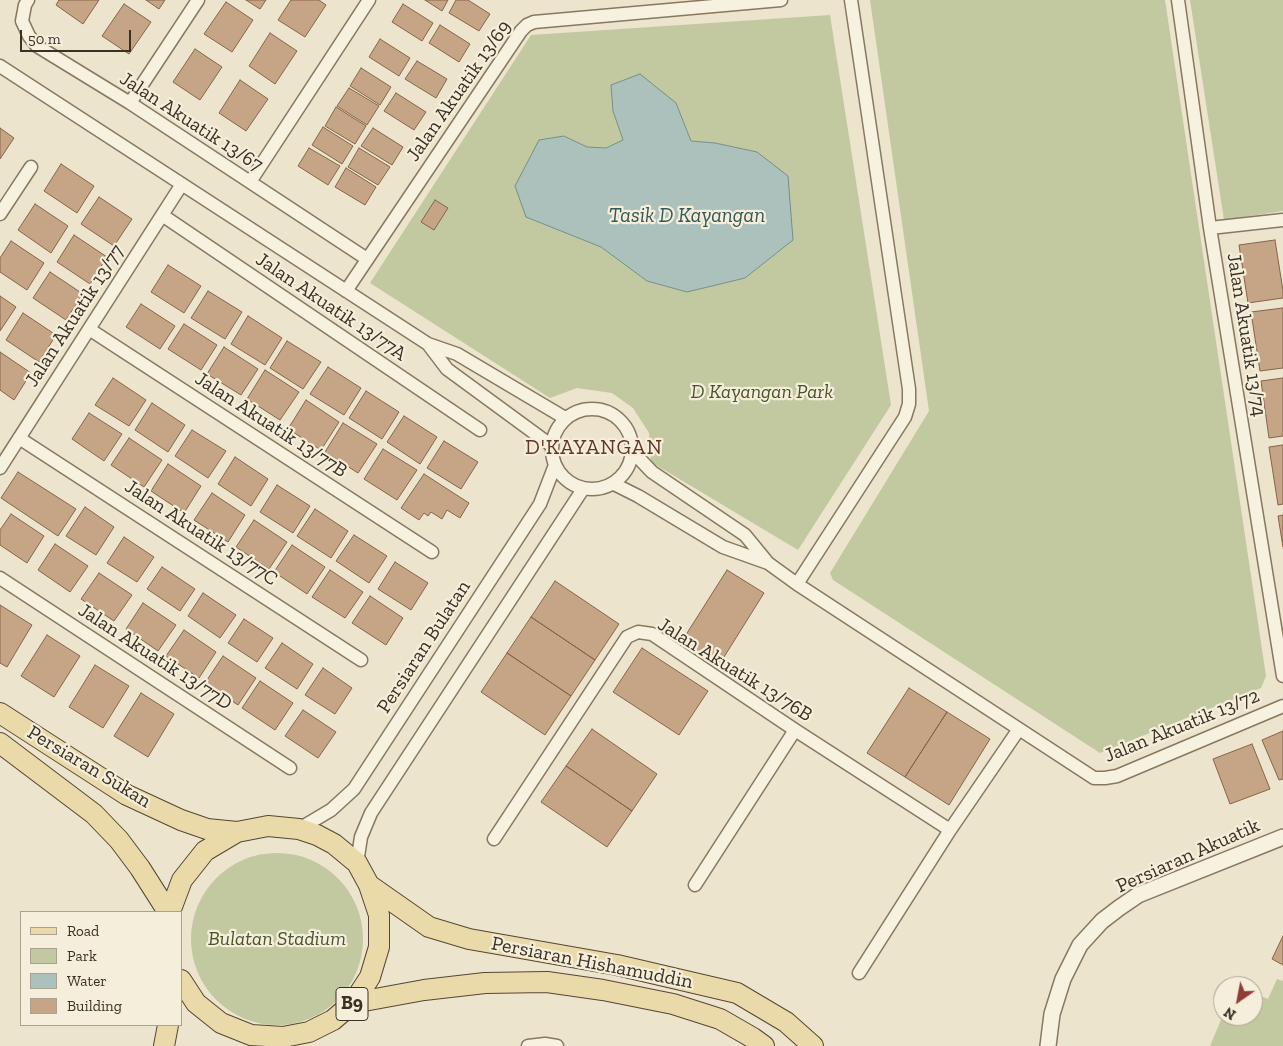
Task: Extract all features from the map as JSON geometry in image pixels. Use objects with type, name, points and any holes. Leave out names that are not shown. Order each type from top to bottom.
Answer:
[{"type":"main road","name":"Persiaran Sukan","points":[[0,713],[127,795],[207,829],[237,832]]},
{"type":"main road","name":"Persiaran Sukan","points":[[0,743],[94,814],[124,847],[168,911]]},
{"type":"main road","name":"B9","points":[[169,911],[182,880],[205,851],[237,832],[268,826],[299,829],[317,835],[334,844],[357,863],[369,885],[379,915],[379,947],[370,977],[353,1003],[333,1020],[309,1032],[277,1042],[251,1035],[221,1023],[196,1003],[182,982]]},
{"type":"main road","name":"Persiaran Hishamuddin","points":[[369,885],[430,927],[469,939],[617,965],[736,994],[786,1022],[812,1046]]},
{"type":"main road","name":"Persiaran Hishamuddin","points":[[353,1003],[424,990],[485,983],[547,982],[604,990],[674,1004],[720,1019],[764,1046]]},
{"type":"main road","points":[[164,1046],[168,1026]]},
{"type":"street","name":"Jalan Akuatik 13/67","points":[[28,0],[22,20],[29,36],[37,46],[130,103],[367,259]]},
{"type":"street","points":[[130,103],[198,0]]},
{"type":"street","points":[[250,182],[369,0]]},
{"type":"street","name":"Jalan Akuatik 13/69","points":[[346,291],[521,31],[527,25],[534,22],[781,0]]},
{"type":"street","points":[[797,584],[905,417],[909,404],[908,380],[851,0]]},
{"type":"street","name":"Jalan Akuatik 13/74","points":[[1178,0],[1210,228],[1283,676]]},
{"type":"street","points":[[0,66],[428,344],[457,354],[565,418]]},
{"type":"street","points":[[0,214],[31,166]]},
{"type":"street","name":"Jalan Akuatik 13/77","points":[[0,468],[182,184]]},
{"type":"street","name":"Jalan Akuatik 13/77A","points":[[162,215],[480,430]]},
{"type":"street","points":[[1210,228],[1283,220]]},
{"type":"street","name":"Jalan Akuatik 13/77B","points":[[89,329],[432,552]]},
{"type":"street","points":[[428,344],[447,369],[552,446]]},
{"type":"street","points":[[590,408],[604,410],[616,416],[626,426],[632,438],[633,452],[630,465],[623,476],[614,484],[594,490],[574,485],[566,480],[555,465],[552,456],[552,446],[556,431],[565,418],[577,411],[590,408]]},
{"type":"street","name":"Jalan Akuatik 13/77C","points":[[19,438],[361,660]]},
{"type":"street","points":[[633,452],[652,472],[745,535],[768,563]]},
{"type":"street","name":"Persiaran Bulatan","points":[[299,829],[331,810],[354,789],[540,504],[555,465]]},
{"type":"street","points":[[614,484],[638,496],[723,547],[768,563]]},
{"type":"street","points":[[357,863],[361,837],[371,813],[583,488]]},
{"type":"street","name":"Jalan Akuatik 13/72","points":[[768,563],[797,584],[1094,778],[1117,776],[1283,706]]},
{"type":"street","name":"Jalan Akuatik 13/77D","points":[[0,578],[290,768]]},
{"type":"street","name":"Jalan Akuatik 13/76B","points":[[494,840],[627,637],[638,632],[652,634],[794,730],[950,830]]},
{"type":"street","points":[[859,973],[950,830],[1019,729]]},
{"type":"street","points":[[694,885],[794,730]]},
{"type":"street","name":"Persiaran Akuatik","points":[[1048,1046],[1052,1014],[1062,979],[1080,945],[1102,921],[1138,896],[1283,837]]},
{"type":"street","points":[[528,1046],[545,1044],[557,1046]]},
{"type":"green space","points":[[870,0],[1165,0],[1266,676],[1261,688],[1100,753],[833,580],[830,573],[929,411]]},
{"type":"green space","points":[[1190,0],[1283,0],[1283,211],[1224,220]]},
{"type":"green space","name":"D Kayangan Park","points":[[830,15],[891,405],[798,550],[651,462],[649,433],[633,408],[612,393],[577,388],[550,398],[370,283],[531,35]],"holes":[[[676,103],[691,141],[715,143],[757,152],[793,240],[745,278],[687,292],[647,281],[601,247],[526,217],[564,136],[587,147],[607,148],[623,140],[613,111]]]},
{"type":"green space","name":"Bulatan Stadium","points":[[285,853],[318,863],[338,878],[353,898],[361,922],[363,939],[361,956],[353,980],[338,1000],[325,1011],[302,1021],[285,1025],[269,1025],[252,1021],[229,1011],[205,987],[193,956],[191,931],[195,914],[205,891],[229,867],[260,855]]},
{"type":"green space","points":[[1277,979],[1283,981],[1283,1046],[1210,1046],[1218,1026],[1263,1026],[1263,997],[1268,999]]},
{"type":"water","name":"Tasik D Kayangan","points":[[640,74],[676,103],[691,141],[715,143],[757,152],[788,176],[793,240],[745,278],[687,292],[647,281],[601,247],[526,217],[515,186],[539,140],[564,136],[587,147],[606,148],[623,140],[613,111],[611,85]]},
{"type":"building","points":[[59,0],[99,0],[83,24],[56,5]]},
{"type":"building","points":[[146,0],[165,0],[159,9]]},
{"type":"building","points":[[246,0],[266,0],[260,9]]},
{"type":"building","points":[[291,0],[319,0],[326,5],[305,37],[278,20]]},
{"type":"building","points":[[425,0],[448,0],[442,11]]},
{"type":"building","points":[[456,0],[468,0],[490,14],[479,31],[449,13]]},
{"type":"building","points":[[226,2],[253,20],[232,52],[204,34]]},
{"type":"building","points":[[124,4],[151,22],[129,54],[102,36]]},
{"type":"building","points":[[403,4],[433,23],[422,41],[392,22]]},
{"type":"building","points":[[440,25],[470,44],[459,62],[429,43]]},
{"type":"building","points":[[270,33],[297,51],[275,84],[249,66]]},
{"type":"building","points":[[380,39],[410,58],[399,76],[369,57]]},
{"type":"building","points":[[195,49],[222,67],[200,100],[173,82]]},
{"type":"building","points":[[417,61],[447,79],[436,98],[405,79]]},
{"type":"building","points":[[361,68],[391,87],[380,105],[350,86]]},
{"type":"building","points":[[240,80],[268,99],[246,131],[219,113]]},
{"type":"building","points":[[349,88],[379,106],[367,125],[337,106]]},
{"type":"building","points":[[396,93],[426,112],[414,130],[384,111]]},
{"type":"building","points":[[336,107],[366,126],[355,144],[325,126]]},
{"type":"building","points":[[323,127],[353,146],[342,164],[312,145]]},
{"type":"building","points":[[0,128],[14,138],[0,159]]},
{"type":"building","points":[[373,128],[403,147],[392,165],[361,146]]},
{"type":"building","points":[[309,148],[340,166],[328,185],[298,166]]},
{"type":"building","points":[[359,148],[390,167],[378,185],[348,167]]},
{"type":"building","points":[[61,164],[94,186],[77,213],[44,191]]},
{"type":"building","points":[[346,168],[376,187],[365,205],[335,187]]},
{"type":"building","points":[[99,197],[132,219],[114,246],[81,224]]},
{"type":"building","points":[[435,200],[448,208],[434,230],[421,222]]},
{"type":"building","points":[[35,204],[68,226],[51,253],[18,230]]},
{"type":"building","points":[[74,235],[107,257],[90,284],[57,262]]},
{"type":"building","points":[[1275,240],[1283,298],[1248,303],[1239,245]]},
{"type":"building","points":[[11,241],[44,263],[27,290],[0,272],[0,258]]},
{"type":"building","points":[[168,265],[201,286],[184,313],[151,292]]},
{"type":"building","points":[[50,272],[83,294],[66,320],[33,298]]},
{"type":"building","points":[[208,291],[242,312],[225,339],[191,318]]},
{"type":"building","points":[[0,296],[16,307],[0,331]]},
{"type":"building","points":[[141,304],[175,326],[160,349],[126,327]]},
{"type":"building","points":[[1283,308],[1283,368],[1260,371],[1251,312]]},
{"type":"building","points":[[23,313],[56,335],[39,362],[6,340]]},
{"type":"building","points":[[248,316],[282,338],[265,365],[231,344]]},
{"type":"building","points":[[184,324],[217,345],[201,370],[168,349]]},
{"type":"building","points":[[287,341],[321,362],[303,389],[270,368]]},
{"type":"building","points":[[224,347],[258,369],[241,395],[207,374]]},
{"type":"building","points":[[0,352],[31,373],[14,400],[0,390]]},
{"type":"building","points":[[328,367],[361,388],[344,415],[310,394]]},
{"type":"building","points":[[265,370],[299,392],[280,420],[247,399]]},
{"type":"building","points":[[113,378],[146,400],[129,426],[95,405]]},
{"type":"building","points":[[1283,378],[1283,436],[1269,438],[1261,381]]},
{"type":"building","points":[[366,391],[399,412],[382,439],[349,418]]},
{"type":"building","points":[[306,400],[339,422],[321,450],[288,429]]},
{"type":"building","points":[[152,403],[185,425],[168,452],[135,430]]},
{"type":"building","points":[[89,413],[122,434],[104,461],[72,439]]},
{"type":"building","points":[[404,416],[437,437],[420,464],[387,442]]},
{"type":"building","points":[[343,423],[377,444],[358,473],[325,452]]},
{"type":"building","points":[[192,430],[226,451],[208,478],[175,456]]},
{"type":"building","points":[[129,438],[162,460],[144,487],[111,465]]},
{"type":"building","points":[[444,441],[478,462],[461,489],[427,468]]},
{"type":"building","points":[[1283,445],[1283,504],[1278,505],[1269,447]]},
{"type":"building","points":[[383,449],[417,470],[397,500],[364,479]]},
{"type":"building","points":[[235,457],[268,479],[251,506],[218,484]]},
{"type":"building","points":[[168,464],[201,486],[184,513],[151,491]]},
{"type":"building","points":[[18,472],[76,509],[58,536],[1,498]]},
{"type":"building","points":[[424,474],[469,503],[460,518],[447,510],[442,519],[431,512],[428,516],[424,513],[419,520],[401,508]]},
{"type":"building","points":[[277,485],[310,506],[293,533],[260,512]]},
{"type":"building","points":[[212,493],[245,515],[228,542],[194,520]]},
{"type":"building","points":[[85,507],[114,527],[96,555],[66,536]]},
{"type":"building","points":[[315,509],[348,531],[331,558],[297,536]]},
{"type":"building","points":[[11,514],[44,536],[27,563],[0,545],[0,530]]},
{"type":"building","points":[[1283,515],[1283,547],[1278,516]]},
{"type":"building","points":[[254,520],[287,542],[269,569],[236,547]]},
{"type":"building","points":[[354,535],[387,556],[369,583],[336,561]]},
{"type":"building","points":[[124,537],[154,557],[137,582],[107,563]]},
{"type":"building","points":[[55,544],[88,566],[70,592],[38,570]]},
{"type":"building","points":[[292,545],[325,567],[307,594],[274,572]]},
{"type":"building","points":[[395,562],[428,583],[411,610],[378,589]]},
{"type":"building","points":[[162,567],[195,589],[180,611],[147,589]]},
{"type":"building","points":[[330,570],[363,592],[345,618],[312,597]]},
{"type":"building","points":[[727,570],[764,593],[719,665],[682,641]]},
{"type":"building","points":[[99,573],[132,595],[114,621],[81,599]]},
{"type":"building","points":[[555,581],[619,624],[595,660],[531,617]]},
{"type":"building","points":[[203,593],[236,615],[220,638],[188,616]]},
{"type":"building","points":[[370,596],[403,618],[386,645],[352,623]]},
{"type":"building","points":[[143,603],[176,625],[158,651],[126,629]]},
{"type":"building","points":[[0,605],[32,625],[7,667],[0,663]]},
{"type":"building","points":[[531,617],[595,660],[571,696],[507,653]]},
{"type":"building","points":[[244,619],[273,638],[257,662],[228,643]]},
{"type":"building","points":[[184,630],[216,652],[199,678],[166,656]]},
{"type":"building","points":[[47,635],[80,656],[54,697],[21,676]]},
{"type":"building","points":[[282,643],[313,664],[297,689],[265,668]]},
{"type":"building","points":[[642,648],[708,691],[679,735],[613,692]]},
{"type":"building","points":[[507,653],[571,696],[545,735],[481,692]]},
{"type":"building","points":[[223,656],[256,678],[238,705],[205,683]]},
{"type":"building","points":[[95,665],[129,686],[103,728],[69,707]]},
{"type":"building","points":[[323,668],[352,688],[335,714],[305,695]]},
{"type":"building","points":[[260,681],[293,703],[275,730],[242,708]]},
{"type":"building","points":[[909,688],[947,712],[905,777],[867,753]]},
{"type":"building","points":[[141,693],[174,714],[148,757],[114,736]]},
{"type":"building","points":[[303,710],[336,732],[318,758],[285,736]]},
{"type":"building","points":[[947,712],[990,739],[949,805],[905,777]]},
{"type":"building","points":[[592,729],[657,774],[632,811],[566,766]]},
{"type":"building","points":[[1283,731],[1283,779],[1279,780],[1262,740]]},
{"type":"building","points":[[1252,744],[1270,789],[1230,804],[1213,759]]},
{"type":"building","points":[[566,766],[632,811],[607,847],[541,802]]},
{"type":"building","points":[[1283,936],[1283,965],[1272,959]]},
{"type":"district","name":"D'KAYANGAN","points":[[594,448]]}]
